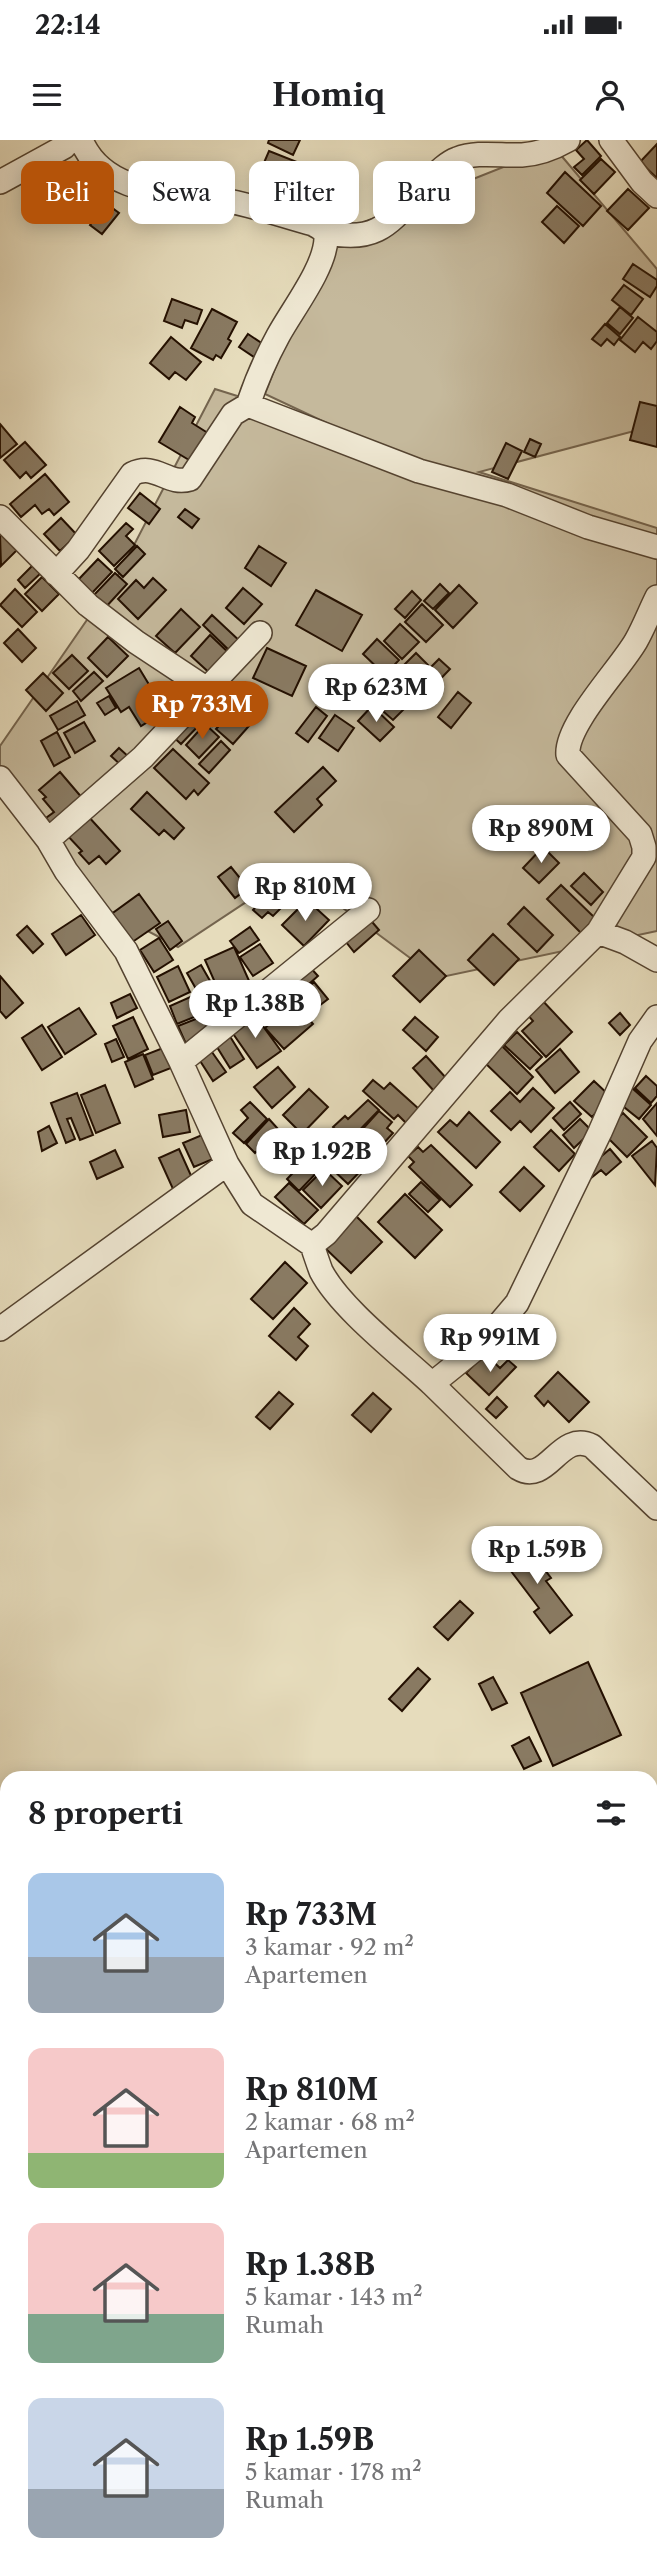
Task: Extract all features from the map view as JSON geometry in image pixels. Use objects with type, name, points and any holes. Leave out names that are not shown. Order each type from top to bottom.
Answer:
[{"type":"street","points":[[0,182],[70,140]]},
{"type":"street","points":[[81,140],[87,155],[109,174],[148,191],[225,200],[313,224],[325,232],[349,237],[377,232],[438,171],[457,159],[478,154],[525,155],[568,140]]},
{"type":"street","points":[[611,140],[642,182],[657,196]]},
{"type":"street","points":[[56,574],[78,550],[132,474],[142,469],[176,480],[190,479],[233,414],[248,405],[257,379],[278,336],[313,278],[327,237],[325,232]]},
{"type":"street","points":[[248,405],[419,471],[507,495],[588,527],[657,547]]},
{"type":"street","points":[[0,517],[88,605],[207,689]]},
{"type":"street","points":[[313,1245],[326,1234],[509,1020],[598,932],[644,857],[640,834],[568,755],[567,746],[574,729],[635,642],[657,597]]},
{"type":"street","points":[[48,840],[143,757],[260,633]]},
{"type":"street","points":[[0,778],[48,840],[66,871],[126,951],[181,1062],[227,1164],[252,1204],[313,1245],[321,1271],[359,1317],[518,1468],[530,1474],[538,1471],[571,1443],[585,1443],[592,1446],[657,1508]]},
{"type":"street","points":[[181,1062],[368,910]]},
{"type":"street","points":[[598,932],[625,942],[657,960]]},
{"type":"street","points":[[432,1384],[484,1342],[517,1303],[606,1119],[640,1041],[657,1017]]},
{"type":"street","points":[[0,1329],[227,1164]]},
{"type":"shaded area","points":[[554,147],[657,269],[657,425],[479,472],[657,528],[657,931],[437,978],[293,871],[178,947],[87,899],[0,779],[0,746],[120,572],[215,389],[333,426],[265,394],[327,237],[373,219],[373,224],[475,224],[475,178]]},
{"type":"building","points":[[269,140],[300,140],[293,155],[268,143]]},
{"type":"building","points":[[587,140],[601,156],[582,175],[574,167],[584,159],[576,150]]},
{"type":"building","points":[[657,144],[657,178],[640,162]]},
{"type":"building","points":[[269,151],[294,161],[265,161]]},
{"type":"building","points":[[601,159],[615,172],[594,194],[580,180]]},
{"type":"building","points":[[565,172],[601,206],[583,226],[547,193]]},
{"type":"building","points":[[628,189],[649,208],[628,230],[607,211]]},
{"type":"building","points":[[557,206],[579,226],[564,243],[542,222]]},
{"type":"building","points":[[91,224],[110,224],[102,234]]},
{"type":"building","points":[[633,264],[657,280],[657,286],[650,297],[623,279]]},
{"type":"building","points":[[624,285],[643,299],[631,315],[612,300]]},
{"type":"building","points":[[172,299],[202,310],[197,324],[185,320],[182,328],[164,321]]},
{"type":"building","points":[[620,307],[633,318],[620,334],[607,323]]},
{"type":"building","points":[[212,309],[237,322],[228,339],[231,341],[221,358],[216,355],[213,360],[191,348]]},
{"type":"building","points":[[638,317],[657,332],[657,341],[651,349],[643,342],[635,352],[620,340]]},
{"type":"building","points":[[605,324],[620,337],[614,345],[607,339],[601,346],[592,339]]},
{"type":"building","points":[[248,334],[263,344],[254,357],[239,347]]},
{"type":"building","points":[[171,337],[201,362],[186,380],[175,372],[169,379],[150,363]]},
{"type":"building","points":[[640,402],[657,406],[657,447],[630,440]]},
{"type":"building","points":[[180,407],[195,417],[192,423],[211,435],[194,463],[159,442]]},
{"type":"building","points":[[0,424],[17,444],[0,458]]},
{"type":"building","points":[[530,439],[541,444],[535,457],[524,452]]},
{"type":"building","points":[[25,442],[46,465],[31,478],[26,472],[20,478],[4,460]]},
{"type":"building","points":[[506,443],[522,451],[508,479],[492,472]]},
{"type":"building","points":[[45,474],[69,502],[54,515],[49,509],[42,514],[35,505],[21,517],[10,504]]},
{"type":"building","points":[[140,493],[160,509],[149,524],[128,508]]},
{"type":"building","points":[[185,509],[199,519],[192,528],[178,517]]},
{"type":"building","points":[[61,518],[77,535],[60,551],[44,534]]},
{"type":"building","points":[[126,523],[133,529],[126,536],[135,545],[114,566],[99,551]]},
{"type":"building","points":[[5,529],[21,546],[1,566],[0,534]]},
{"type":"building","points":[[137,546],[145,554],[123,577],[115,569]]},
{"type":"building","points":[[259,546],[286,563],[271,586],[245,568]]},
{"type":"building","points":[[98,559],[112,572],[92,593],[78,580]]},
{"type":"building","points":[[34,564],[42,572],[25,588],[18,580]]},
{"type":"building","points":[[115,573],[127,584],[105,608],[93,596]]},
{"type":"building","points":[[42,577],[59,594],[42,611],[25,594]]},
{"type":"building","points":[[153,578],[166,590],[138,619],[118,599],[136,580],[144,588]]},
{"type":"building","points":[[440,584],[449,593],[433,609],[424,601]]},
{"type":"building","points":[[459,585],[477,603],[453,628],[435,610]]},
{"type":"building","points":[[243,588],[262,604],[244,624],[226,608]]},
{"type":"building","points":[[15,589],[37,612],[22,627],[0,605]]},
{"type":"building","points":[[316,590],[362,615],[342,651],[296,625]]},
{"type":"building","points":[[412,591],[421,600],[405,618],[395,609]]},
{"type":"building","points":[[422,604],[443,625],[426,642],[405,622]]},
{"type":"building","points":[[181,609],[200,627],[175,653],[156,636]]},
{"type":"building","points":[[212,615],[244,645],[234,655],[203,625]]},
{"type":"building","points":[[400,624],[419,642],[402,659],[384,641]]},
{"type":"building","points":[[18,629],[36,648],[22,662],[4,643]]},
{"type":"building","points":[[210,635],[233,657],[214,677],[191,656]]},
{"type":"building","points":[[108,637],[128,656],[107,677],[88,658]]},
{"type":"building","points":[[377,639],[399,660],[385,675],[363,654]]},
{"type":"building","points":[[267,648],[306,666],[292,696],[253,678]]},
{"type":"building","points":[[416,653],[428,665],[407,687],[394,675]]},
{"type":"building","points":[[72,655],[88,671],[69,689],[53,673]]},
{"type":"building","points":[[439,659],[450,669],[423,697],[412,686]]},
{"type":"building","points":[[139,668],[165,711],[141,726],[129,707],[121,712],[106,688]]},
{"type":"building","points":[[94,672],[103,681],[81,701],[73,691]]},
{"type":"building","points":[[43,673],[63,693],[46,711],[26,690]]},
{"type":"building","points":[[392,688],[409,704],[393,720],[376,705]]},
{"type":"building","points":[[458,692],[471,703],[451,728],[438,717]]},
{"type":"building","points":[[109,696],[116,708],[105,715],[97,703]]},
{"type":"building","points":[[217,696],[229,708],[212,726],[200,715]]},
{"type":"building","points":[[77,701],[85,715],[58,730],[50,716]]},
{"type":"building","points":[[240,703],[256,718],[233,744],[216,729]]},
{"type":"building","points":[[372,706],[394,727],[380,741],[358,721]]},
{"type":"building","points":[[316,707],[327,716],[308,742],[296,733]]},
{"type":"building","points":[[187,712],[200,724],[181,744],[169,733]]},
{"type":"building","points":[[335,715],[354,728],[338,751],[319,738]]},
{"type":"building","points":[[84,722],[95,741],[75,753],[64,733]]},
{"type":"building","points":[[205,724],[219,737],[199,758],[186,745]]},
{"type":"building","points":[[57,732],[70,757],[54,766],[41,741]]},
{"type":"building","points":[[221,741],[230,750],[209,773],[199,764]]},
{"type":"building","points":[[119,748],[130,758],[123,767],[111,756]]},
{"type":"building","points":[[173,749],[209,783],[198,795],[194,790],[186,799],[154,768]]},
{"type":"building","points":[[323,767],[336,781],[317,799],[322,805],[294,832],[275,812]]},
{"type":"building","points":[[60,772],[83,799],[52,826],[46,818],[54,812],[39,790]]},
{"type":"building","points":[[147,792],[184,828],[174,839],[164,830],[159,835],[131,809]]},
{"type":"building","points":[[87,815],[120,851],[106,864],[99,856],[89,864],[79,853],[82,851],[66,834]]},
{"type":"building","points":[[543,847],[559,863],[539,883],[523,868]]},
{"type":"building","points":[[231,867],[248,888],[235,898],[218,877]]},
{"type":"building","points":[[584,873],[603,892],[591,905],[571,886]]},
{"type":"building","points":[[283,877],[293,887],[280,900],[270,891]]},
{"type":"building","points":[[561,885],[595,918],[581,933],[547,899]]},
{"type":"building","points":[[269,892],[283,906],[273,916],[268,912],[262,918],[253,910]]},
{"type":"building","points":[[139,894],[160,923],[131,943],[110,915]]},
{"type":"building","points":[[307,900],[329,920],[304,946],[282,925]]},
{"type":"building","points":[[524,907],[553,935],[537,952],[508,924]]},
{"type":"building","points":[[81,915],[95,935],[66,955],[52,934]]},
{"type":"building","points":[[367,916],[379,930],[354,952],[342,937]]},
{"type":"building","points":[[168,921],[182,941],[170,950],[156,929]]},
{"type":"building","points":[[27,926],[43,944],[33,953],[17,935]]},
{"type":"building","points":[[250,927],[259,940],[239,953],[230,941]]},
{"type":"building","points":[[493,934],[519,959],[494,985],[468,960]]},
{"type":"building","points":[[159,938],[173,960],[154,972],[140,950]]},
{"type":"building","points":[[260,944],[273,963],[253,976],[240,957]]},
{"type":"building","points":[[234,947],[250,983],[221,996],[205,960]]},
{"type":"building","points":[[419,950],[446,976],[420,1002],[393,976]]},
{"type":"building","points":[[201,965],[222,1002],[208,1010],[187,973]]},
{"type":"building","points":[[308,965],[318,976],[301,991],[291,979]]},
{"type":"building","points":[[178,966],[190,992],[169,1002],[157,977]]},
{"type":"building","points":[[0,976],[23,1003],[6,1018],[0,1011]]},
{"type":"building","points":[[314,982],[328,999],[319,1006],[305,990]]},
{"type":"building","points":[[271,993],[286,1010],[295,1003],[313,1024],[284,1049],[265,1028],[274,1020],[259,1003]]},
{"type":"building","points":[[130,994],[137,1008],[117,1018],[111,1003]]},
{"type":"building","points":[[197,994],[204,1013],[177,1024],[170,1006]]},
{"type":"building","points":[[541,999],[572,1032],[546,1057],[522,1031],[533,1021],[526,1013]]},
{"type":"building","points":[[79,1008],[96,1034],[65,1054],[48,1027]]},
{"type":"building","points":[[252,1011],[281,1051],[257,1068],[229,1028]]},
{"type":"building","points":[[620,1013],[630,1025],[620,1035],[609,1023]]},
{"type":"building","points":[[206,1015],[213,1032],[186,1044],[178,1026]]},
{"type":"building","points":[[133,1017],[148,1049],[128,1059],[113,1026]]},
{"type":"building","points":[[415,1017],[438,1037],[426,1051],[403,1030]]},
{"type":"building","points":[[42,1025],[62,1057],[42,1070],[22,1038]]},
{"type":"building","points":[[226,1030],[244,1059],[230,1068],[212,1039]]},
{"type":"building","points":[[517,1032],[542,1057],[530,1069],[504,1045]]},
{"type":"building","points":[[116,1039],[124,1057],[112,1062],[105,1044]]},
{"type":"building","points":[[500,1044],[533,1077],[517,1094],[483,1061]]},
{"type":"building","points":[[207,1045],[226,1072],[213,1081],[195,1053]]},
{"type":"building","points":[[163,1048],[171,1068],[153,1075],[145,1055]]},
{"type":"building","points":[[560,1049],[579,1072],[555,1093],[536,1070]]},
{"type":"building","points":[[143,1054],[153,1079],[135,1087],[125,1062]]},
{"type":"building","points":[[426,1056],[447,1079],[434,1091],[413,1068]]},
{"type":"building","points":[[278,1067],[295,1087],[272,1108],[254,1087]]},
{"type":"building","points":[[646,1076],[657,1086],[657,1096],[651,1103],[635,1088]]},
{"type":"building","points":[[373,1080],[384,1089],[390,1083],[419,1109],[406,1123],[398,1115],[394,1119],[363,1091]]},
{"type":"building","points":[[594,1081],[611,1097],[592,1117],[574,1101]]},
{"type":"building","points":[[105,1085],[120,1123],[96,1133],[81,1095]]},
{"type":"building","points":[[533,1088],[554,1108],[531,1132],[520,1121],[511,1130],[491,1111],[510,1092],[520,1102]]},
{"type":"building","points":[[632,1088],[651,1105],[639,1119],[619,1103]]},
{"type":"building","points":[[309,1089],[328,1107],[302,1134],[283,1115]]},
{"type":"building","points":[[77,1093],[93,1135],[80,1140],[71,1118],[67,1119],[75,1139],[66,1143],[51,1103]]},
{"type":"building","points":[[368,1100],[379,1110],[348,1142],[333,1127],[345,1116],[348,1119]]},
{"type":"building","points":[[250,1102],[267,1119],[244,1143],[233,1133],[248,1118],[241,1110]]},
{"type":"building","points":[[570,1102],[581,1114],[564,1130],[553,1118]]},
{"type":"building","points":[[657,1103],[657,1136],[643,1119]]},
{"type":"building","points":[[186,1110],[190,1132],[163,1137],[159,1115]]},
{"type":"building","points":[[379,1111],[392,1122],[387,1128],[393,1133],[383,1144],[375,1136],[370,1141],[360,1132]]},
{"type":"building","points":[[469,1112],[500,1142],[476,1168],[438,1132],[450,1120],[457,1126]]},
{"type":"building","points":[[623,1113],[647,1137],[627,1157],[603,1133]]},
{"type":"building","points":[[269,1119],[278,1129],[255,1153],[246,1144]]},
{"type":"building","points":[[580,1119],[592,1131],[574,1148],[563,1135]]},
{"type":"building","points":[[49,1126],[57,1143],[42,1151],[38,1132]]},
{"type":"building","points":[[551,1130],[575,1154],[559,1171],[534,1147]]},
{"type":"building","points":[[333,1132],[347,1147],[329,1165],[315,1150]]},
{"type":"building","points":[[202,1135],[213,1159],[194,1167],[183,1143]]},
{"type":"building","points":[[652,1141],[657,1148],[655,1185],[632,1156]]},
{"type":"building","points":[[352,1145],[369,1162],[348,1184],[330,1167]]},
{"type":"building","points":[[431,1145],[472,1185],[450,1207],[409,1167],[414,1162],[408,1156],[418,1147],[423,1152]]},
{"type":"building","points":[[179,1149],[193,1180],[173,1189],[159,1158]]},
{"type":"building","points":[[610,1149],[621,1162],[606,1175],[601,1170],[591,1178],[585,1170]]},
{"type":"building","points":[[115,1150],[123,1167],[97,1179],[90,1162]]},
{"type":"building","points":[[313,1152],[325,1164],[299,1191],[287,1179]]},
{"type":"building","points":[[524,1167],[544,1186],[520,1211],[500,1192]]},
{"type":"building","points":[[324,1169],[342,1186],[321,1208],[303,1190]]},
{"type":"building","points":[[421,1182],[440,1200],[428,1212],[409,1194]]},
{"type":"building","points":[[289,1183],[318,1210],[304,1224],[275,1197]]},
{"type":"building","points":[[405,1194],[442,1230],[415,1258],[378,1222]]},
{"type":"building","points":[[356,1216],[382,1242],[351,1273],[325,1248]]},
{"type":"building","points":[[285,1262],[307,1283],[273,1319],[251,1299]]},
{"type":"building","points":[[294,1308],[310,1324],[298,1337],[308,1346],[296,1360],[269,1336]]},
{"type":"building","points":[[515,1321],[536,1341],[519,1358],[499,1338]]},
{"type":"building","points":[[485,1354],[500,1368],[508,1360],[516,1367],[489,1395],[466,1373]]},
{"type":"building","points":[[558,1372],[589,1402],[569,1422],[548,1401],[544,1406],[535,1396]]},
{"type":"building","points":[[279,1392],[293,1404],[270,1429],[256,1417]]},
{"type":"building","points":[[373,1393],[391,1409],[371,1432],[352,1415]]},
{"type":"building","points":[[497,1397],[507,1407],[496,1418],[486,1409]]},
{"type":"building","points":[[523,1541],[551,1578],[546,1581],[572,1615],[550,1633],[534,1612],[539,1608],[501,1558]]},
{"type":"building","points":[[460,1601],[473,1613],[448,1640],[434,1627]]},
{"type":"building","points":[[588,1662],[621,1735],[553,1766],[521,1693]]},
{"type":"building","points":[[418,1668],[430,1679],[402,1711],[389,1699]]},
{"type":"building","points":[[493,1677],[507,1703],[492,1710],[479,1684]]},
{"type":"building","points":[[529,1737],[541,1761],[524,1769],[512,1746]]}]
